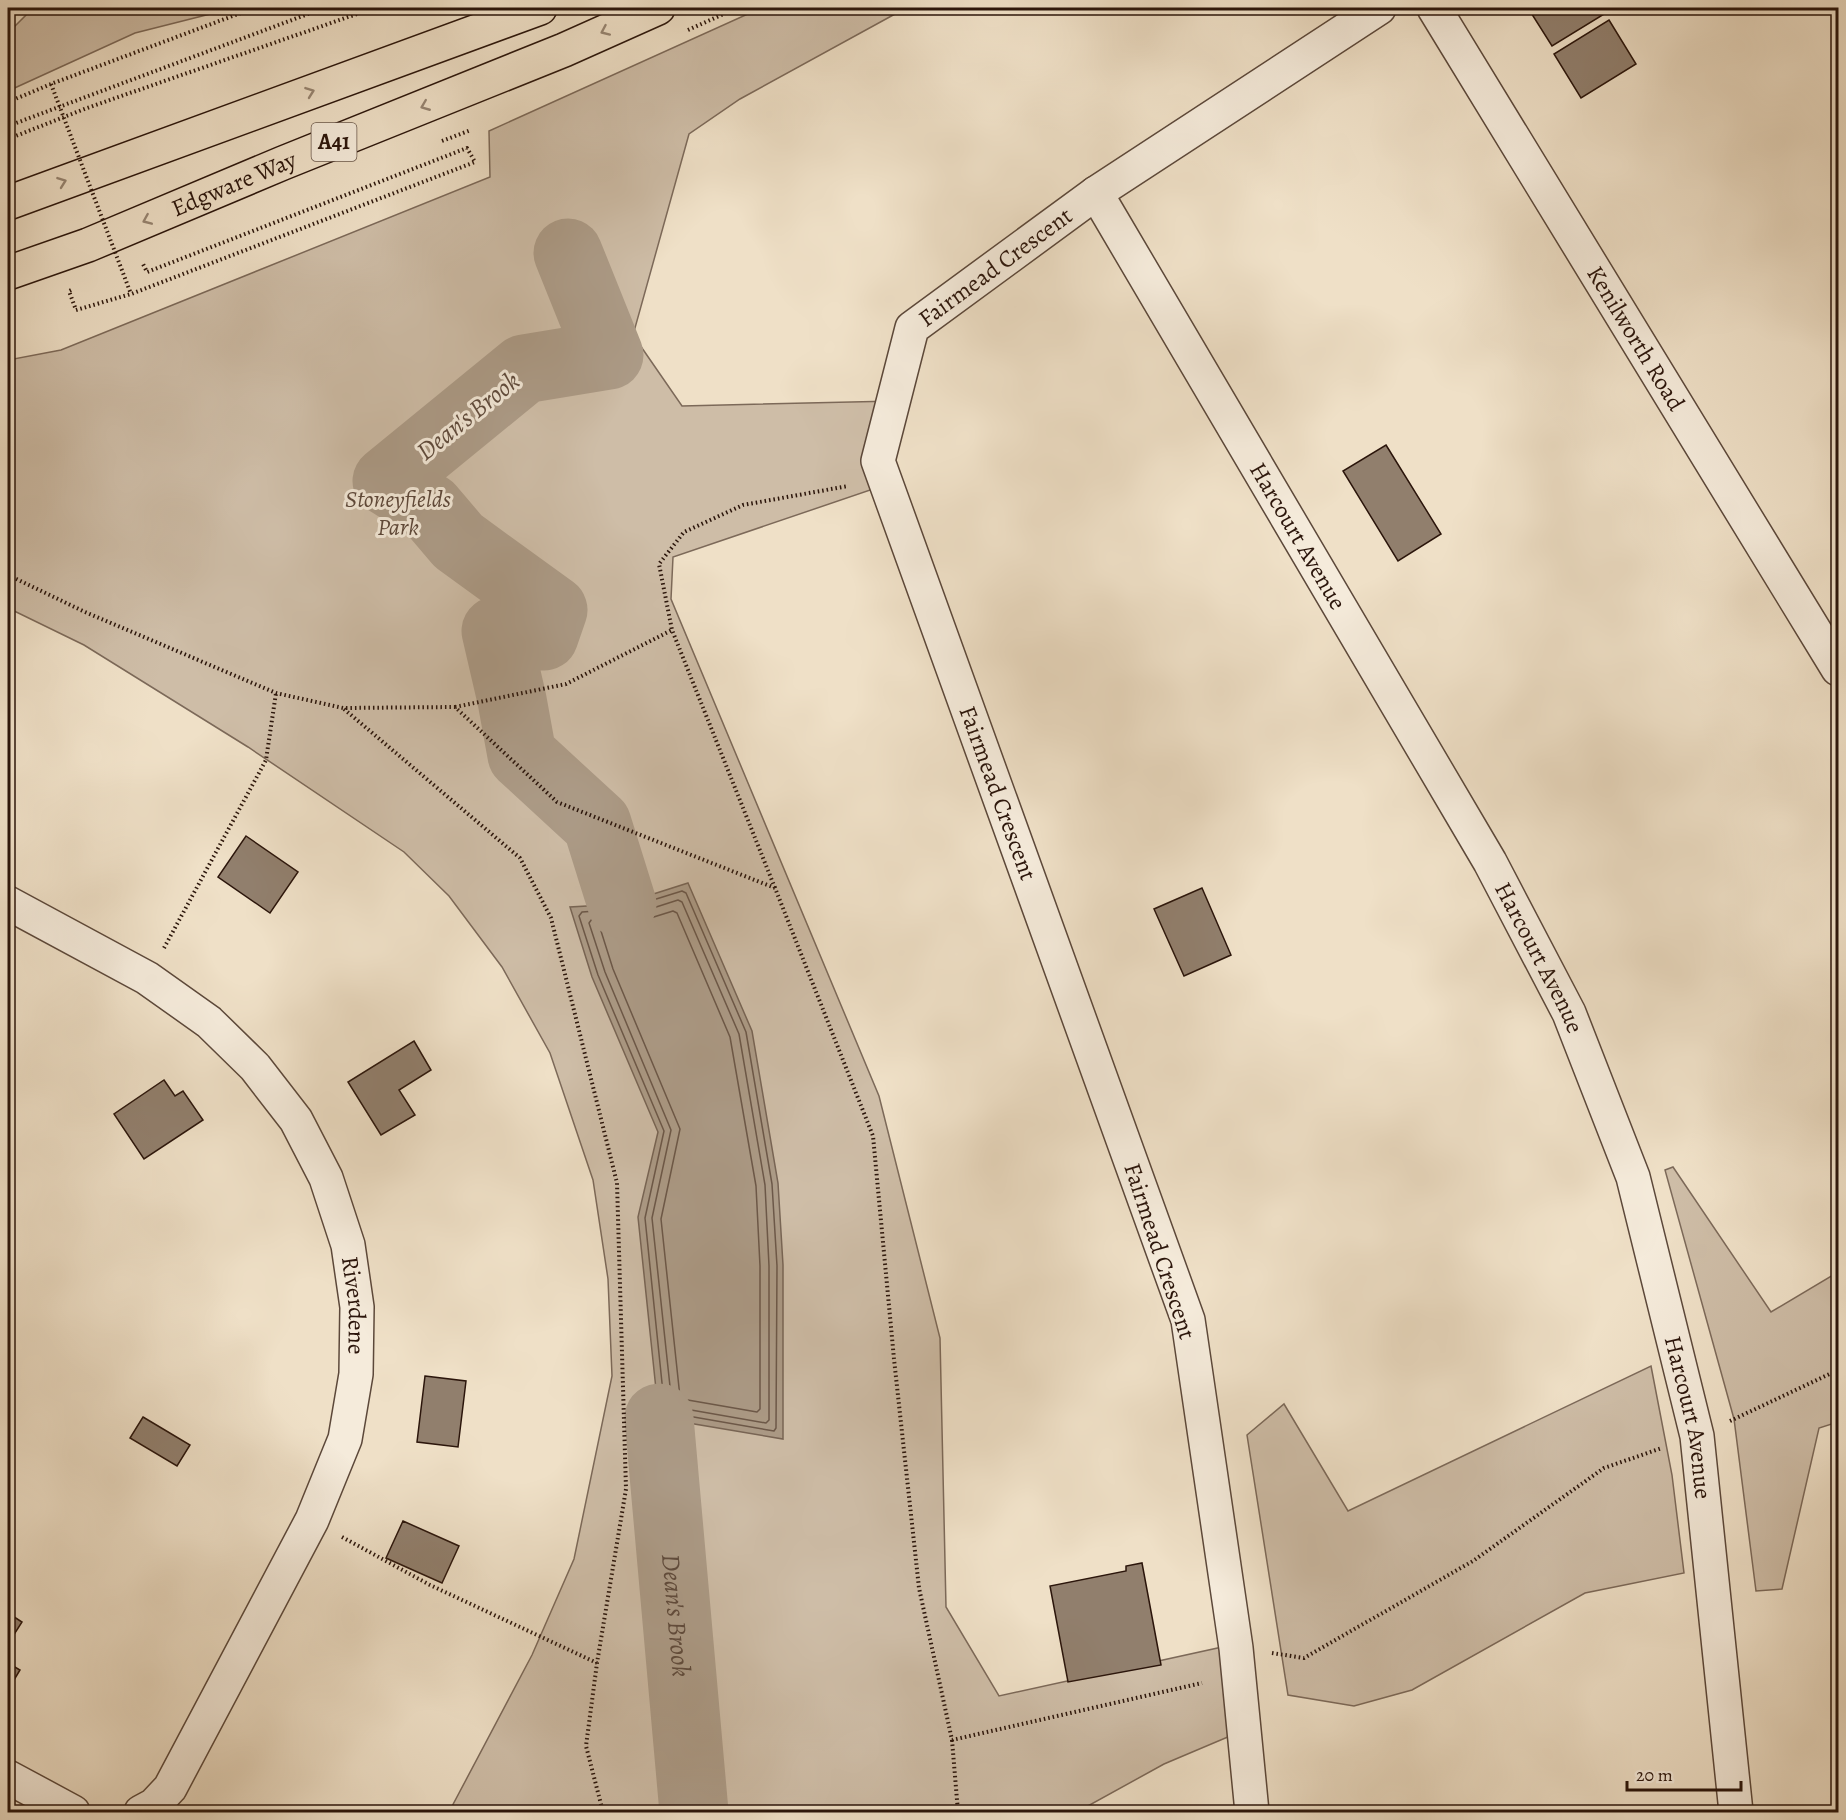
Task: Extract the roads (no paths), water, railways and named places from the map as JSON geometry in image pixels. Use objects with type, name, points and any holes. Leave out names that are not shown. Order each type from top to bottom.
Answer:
[{"type":"highway","name":"A41","points":[[8,203],[540,8]]},
{"type":"highway","name":"Edgware Way","points":[[8,273],[88,245],[283,162],[564,50],[658,8]]},
{"type":"street","name":"Fairmead Crescent","points":[[1252,1812],[1237,1661],[1188,1320],[878,461],[912,328],[1096,193],[1379,8]]},
{"type":"street","name":"Kenilworth Road","points":[[1434,8],[1839,669]]},
{"type":"street","name":"Harcourt Avenue","points":[[1096,193],[1490,862],[1569,1013],[1632,1177],[1697,1436],[1736,1812]]},
{"type":"street","name":"Riverdene","points":[[8,903],[147,978],[209,1022],[255,1068],[296,1120],[326,1178],[348,1245],[357,1307],[356,1374],[345,1440],[312,1520],[170,1788],[154,1805],[141,1812]]},
{"type":"street","points":[[8,1777],[73,1812]]},
{"type":"water","points":[[688,883],[752,1031],[778,1183],[783,1265],[783,1439],[659,1418],[638,1217],[658,1132],[592,977],[570,907],[622,904]]},
{"type":"waterway","name":"Dean's Brook","points":[[568,253],[609,355],[524,369],[387,481],[430,508],[458,541],[553,610],[544,636],[496,631],[522,755],[597,824],[622,904]]},
{"type":"waterway","name":"Dean's Brook","points":[[659,1418],[694,1812]]},
{"type":"park label","name":"Stoneyfields Park","points":[[398,513]]}]
